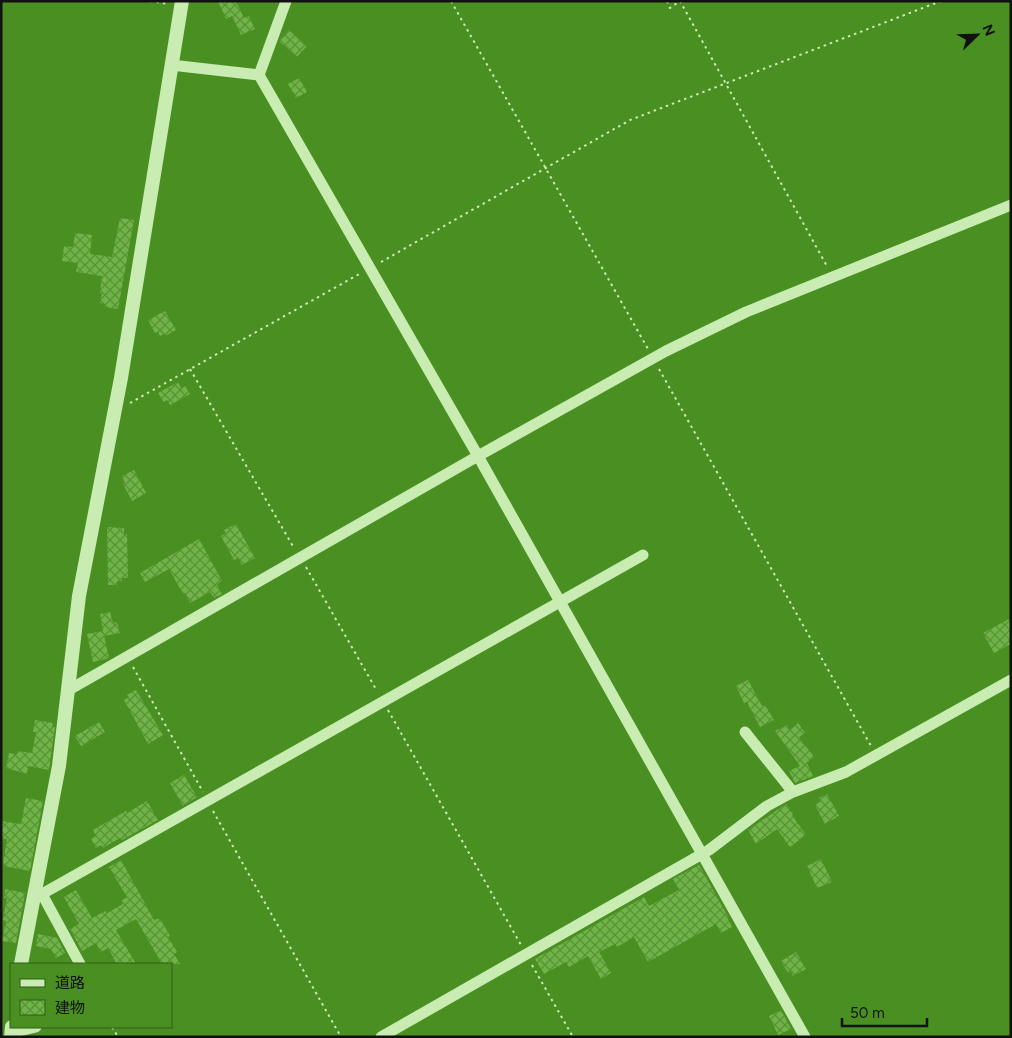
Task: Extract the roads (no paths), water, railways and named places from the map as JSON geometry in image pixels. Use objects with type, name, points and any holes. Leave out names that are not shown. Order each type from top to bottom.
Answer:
[{"type":"street","points":[[286,1],[259,75],[478,456],[805,1037]]},
{"type":"street","points":[[21,963],[38,894],[59,766],[79,596],[114,411],[170,65],[182,4]]},
{"type":"street","points":[[170,65],[259,75]]},
{"type":"street","points":[[67,691],[652,358],[746,312],[1011,205]]},
{"type":"street","points":[[38,894],[208,801],[643,555]]},
{"type":"street","points":[[381,1037],[403,1031],[526,954],[701,854],[741,827],[767,806],[793,792],[846,772],[1011,680]]},
{"type":"street","points":[[745,732],[793,792]]},
{"type":"street","points":[[38,894],[79,963]]},
{"type":"street","points":[[11,1032],[31,1028]]}]
